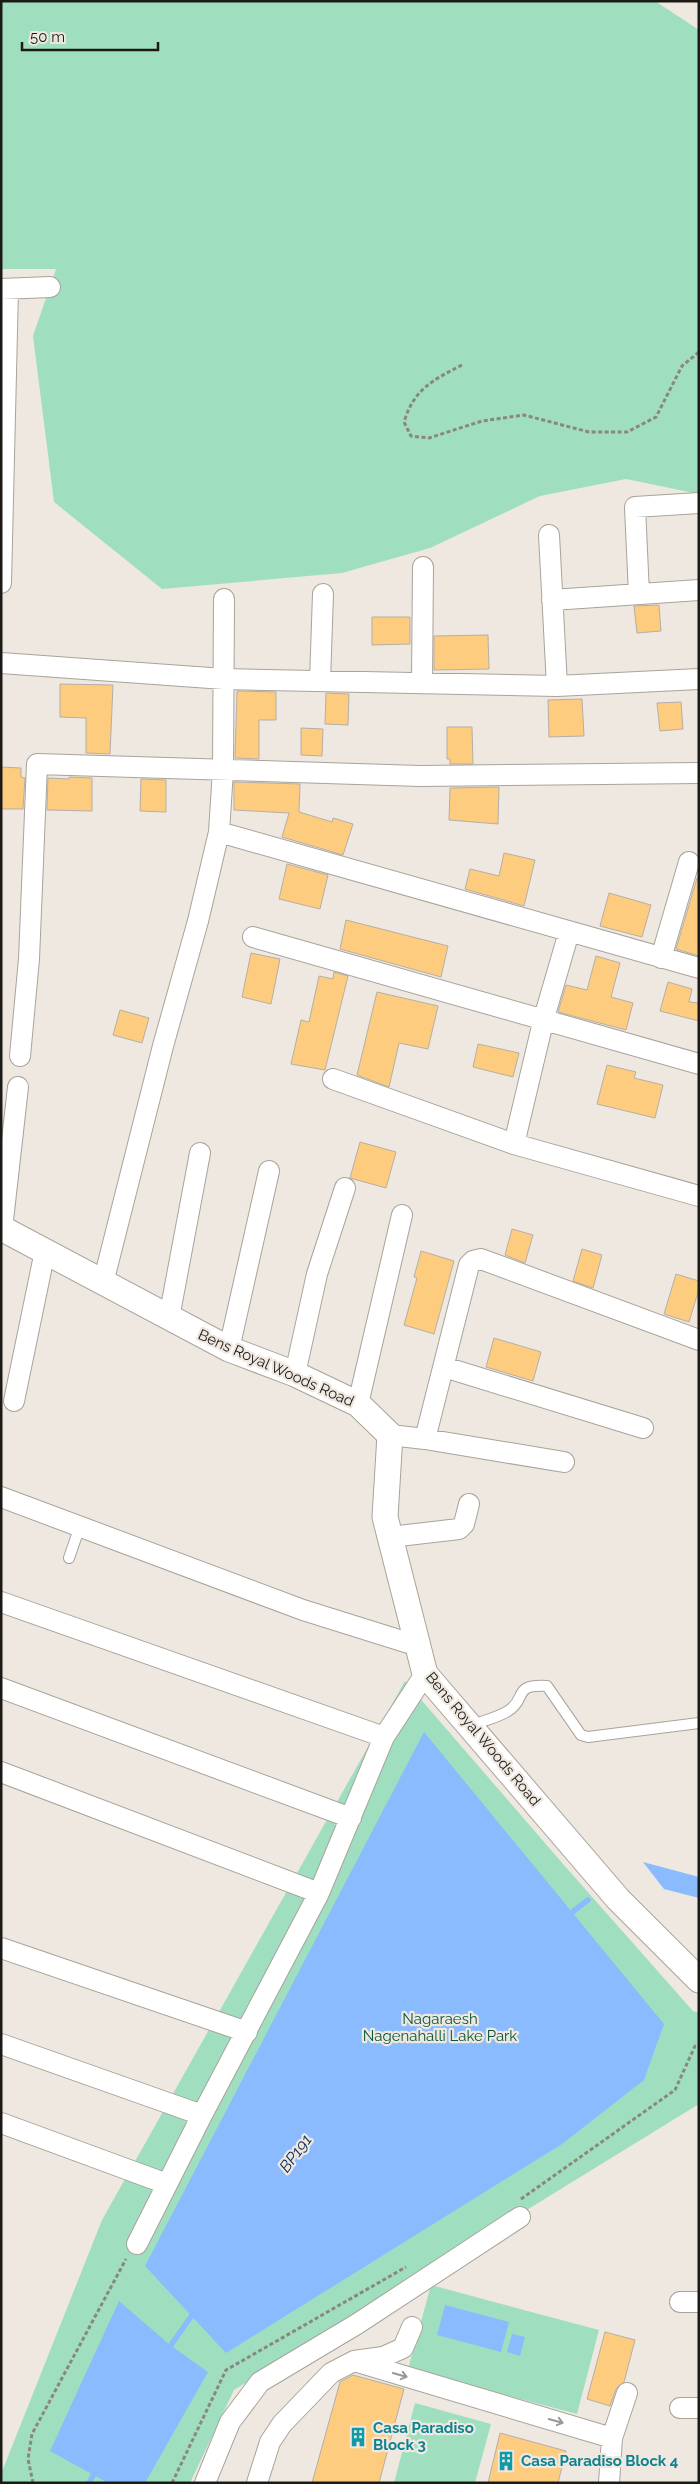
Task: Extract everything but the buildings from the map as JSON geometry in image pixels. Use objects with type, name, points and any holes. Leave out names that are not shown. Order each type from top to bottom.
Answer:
[{"type":"street","points":[[1,584],[4,289],[50,287]]},
{"type":"street","points":[[639,594],[634,507],[699,504]]},
{"type":"street","points":[[549,534],[557,686]]},
{"type":"street","points":[[422,683],[423,567]]},
{"type":"street","points":[[552,600],[699,590]]},
{"type":"street","points":[[320,681],[323,594]]},
{"type":"street","points":[[103,1282],[163,1046],[198,921],[219,832],[223,770],[224,599]]},
{"type":"street","points":[[1,663],[224,679],[557,686],[699,679]]},
{"type":"street","points":[[20,1056],[29,960],[37,764],[420,776],[699,773]]},
{"type":"street","points":[[219,832],[699,968]]},
{"type":"street","points":[[661,958],[689,862]]},
{"type":"street","points":[[514,1144],[544,1018],[569,932]]},
{"type":"street","points":[[253,937],[544,1018],[699,1064]]},
{"type":"street","points":[[333,1080],[514,1144],[699,1196]]},
{"type":"street","points":[[2,1229],[18,1087]]},
{"type":"street","points":[[169,1318],[200,1153]]},
{"type":"street","points":[[229,1349],[269,1171]]},
{"type":"street","points":[[295,1374],[317,1274],[345,1188]]},
{"type":"street","points":[[358,1404],[402,1214]]},
{"type":"street","name":"Bens Royal Woods Road","points":[[2,1229],[229,1349],[295,1374],[358,1404],[390,1435],[385,1517],[425,1674],[618,1899],[699,1980]]},
{"type":"street","points":[[14,1401],[45,1251]]},
{"type":"street","points":[[425,1440],[469,1265],[473,1261],[481,1259],[699,1340]]},
{"type":"street","points":[[444,1366],[643,1428]]},
{"type":"street","points":[[390,1435],[564,1462]]},
{"type":"street","points":[[1,1497],[303,1610],[418,1646]]},
{"type":"street","points":[[390,1537],[459,1529],[464,1524],[469,1504]]},
{"type":"street","points":[[1,1602],[384,1737]]},
{"type":"street","points":[[137,2244],[202,2115],[319,1893],[384,1737],[425,1674]]},
{"type":"street","points":[[1,1688],[351,1818]]},
{"type":"street","points":[[1,1772],[319,1893]]},
{"type":"street","points":[[1,1948],[246,2032]]},
{"type":"street","points":[[1,2044],[202,2115]]},
{"type":"street","points":[[1,2123],[167,2184]]},
{"type":"street","points":[[205,2483],[230,2422],[260,2382],[357,2324],[520,2217]]},
{"type":"street","points":[[257,2483],[270,2442],[282,2424],[332,2372],[354,2361],[383,2357],[403,2348],[412,2326]]},
{"type":"street","points":[[354,2361],[612,2438]]},
{"type":"street","points":[[609,2483],[612,2438],[628,2394]]},
{"type":"lane","points":[[69,1558],[80,1526]]},
{"type":"lane","points":[[470,1726],[509,1711],[523,1690],[531,1685],[547,1686],[581,1735],[588,1737],[699,1723]]},
{"type":"path","points":[[462,365],[433,380],[410,404],[404,422],[411,436],[429,438],[482,421],[524,415],[589,432],[627,432],[656,417],[682,366],[699,352]]},
{"type":"path","points":[[33,2483],[28,2459],[32,2434],[126,2260],[137,2244]]},
{"type":"green space","points":[[1,1],[655,1],[699,30],[699,494],[626,479],[540,496],[430,548],[342,573],[162,589],[54,502],[33,336],[56,269],[1,269]]},
{"type":"green space","name":"Nagaraesh Nagenahalli Lake Park","points":[[405,1681],[693,2011],[699,2013],[699,2104],[234,2390],[190,2483],[1,2483],[1,2474],[102,2220]]},
{"type":"green space","points":[[431,2285],[599,2330],[577,2414],[408,2369]]},
{"type":"green space","points":[[415,2403],[491,2424],[475,2483],[394,2483]]},
{"type":"water","points":[[424,1732],[664,2024],[644,2080],[562,2144],[226,2353],[145,2266]]},
{"type":"water","points":[[643,1862],[699,1877],[699,1898],[664,1889]]},
{"type":"water","points":[[119,2301],[170,2345],[208,2372],[145,2483],[108,2483],[50,2451]]},
{"type":"water","points":[[445,2305],[509,2322],[501,2352],[437,2335]]},
{"type":"water","points":[[512,2334],[525,2337],[520,2356],[507,2352]]},
{"type":"waterway","name":"BP191","points":[[567,1916],[588,1900]]},
{"type":"waterway","name":"BP191","points":[[166,2352],[195,2311]]},
{"type":"waterway","name":"BP191","points":[[89,2483],[96,2470]]},
{"type":"place","name":"Casa Paradiso Block 3","points":[[358,2437]]},
{"type":"place","name":"Casa Paradiso Block 4","points":[[506,2461]]}]
